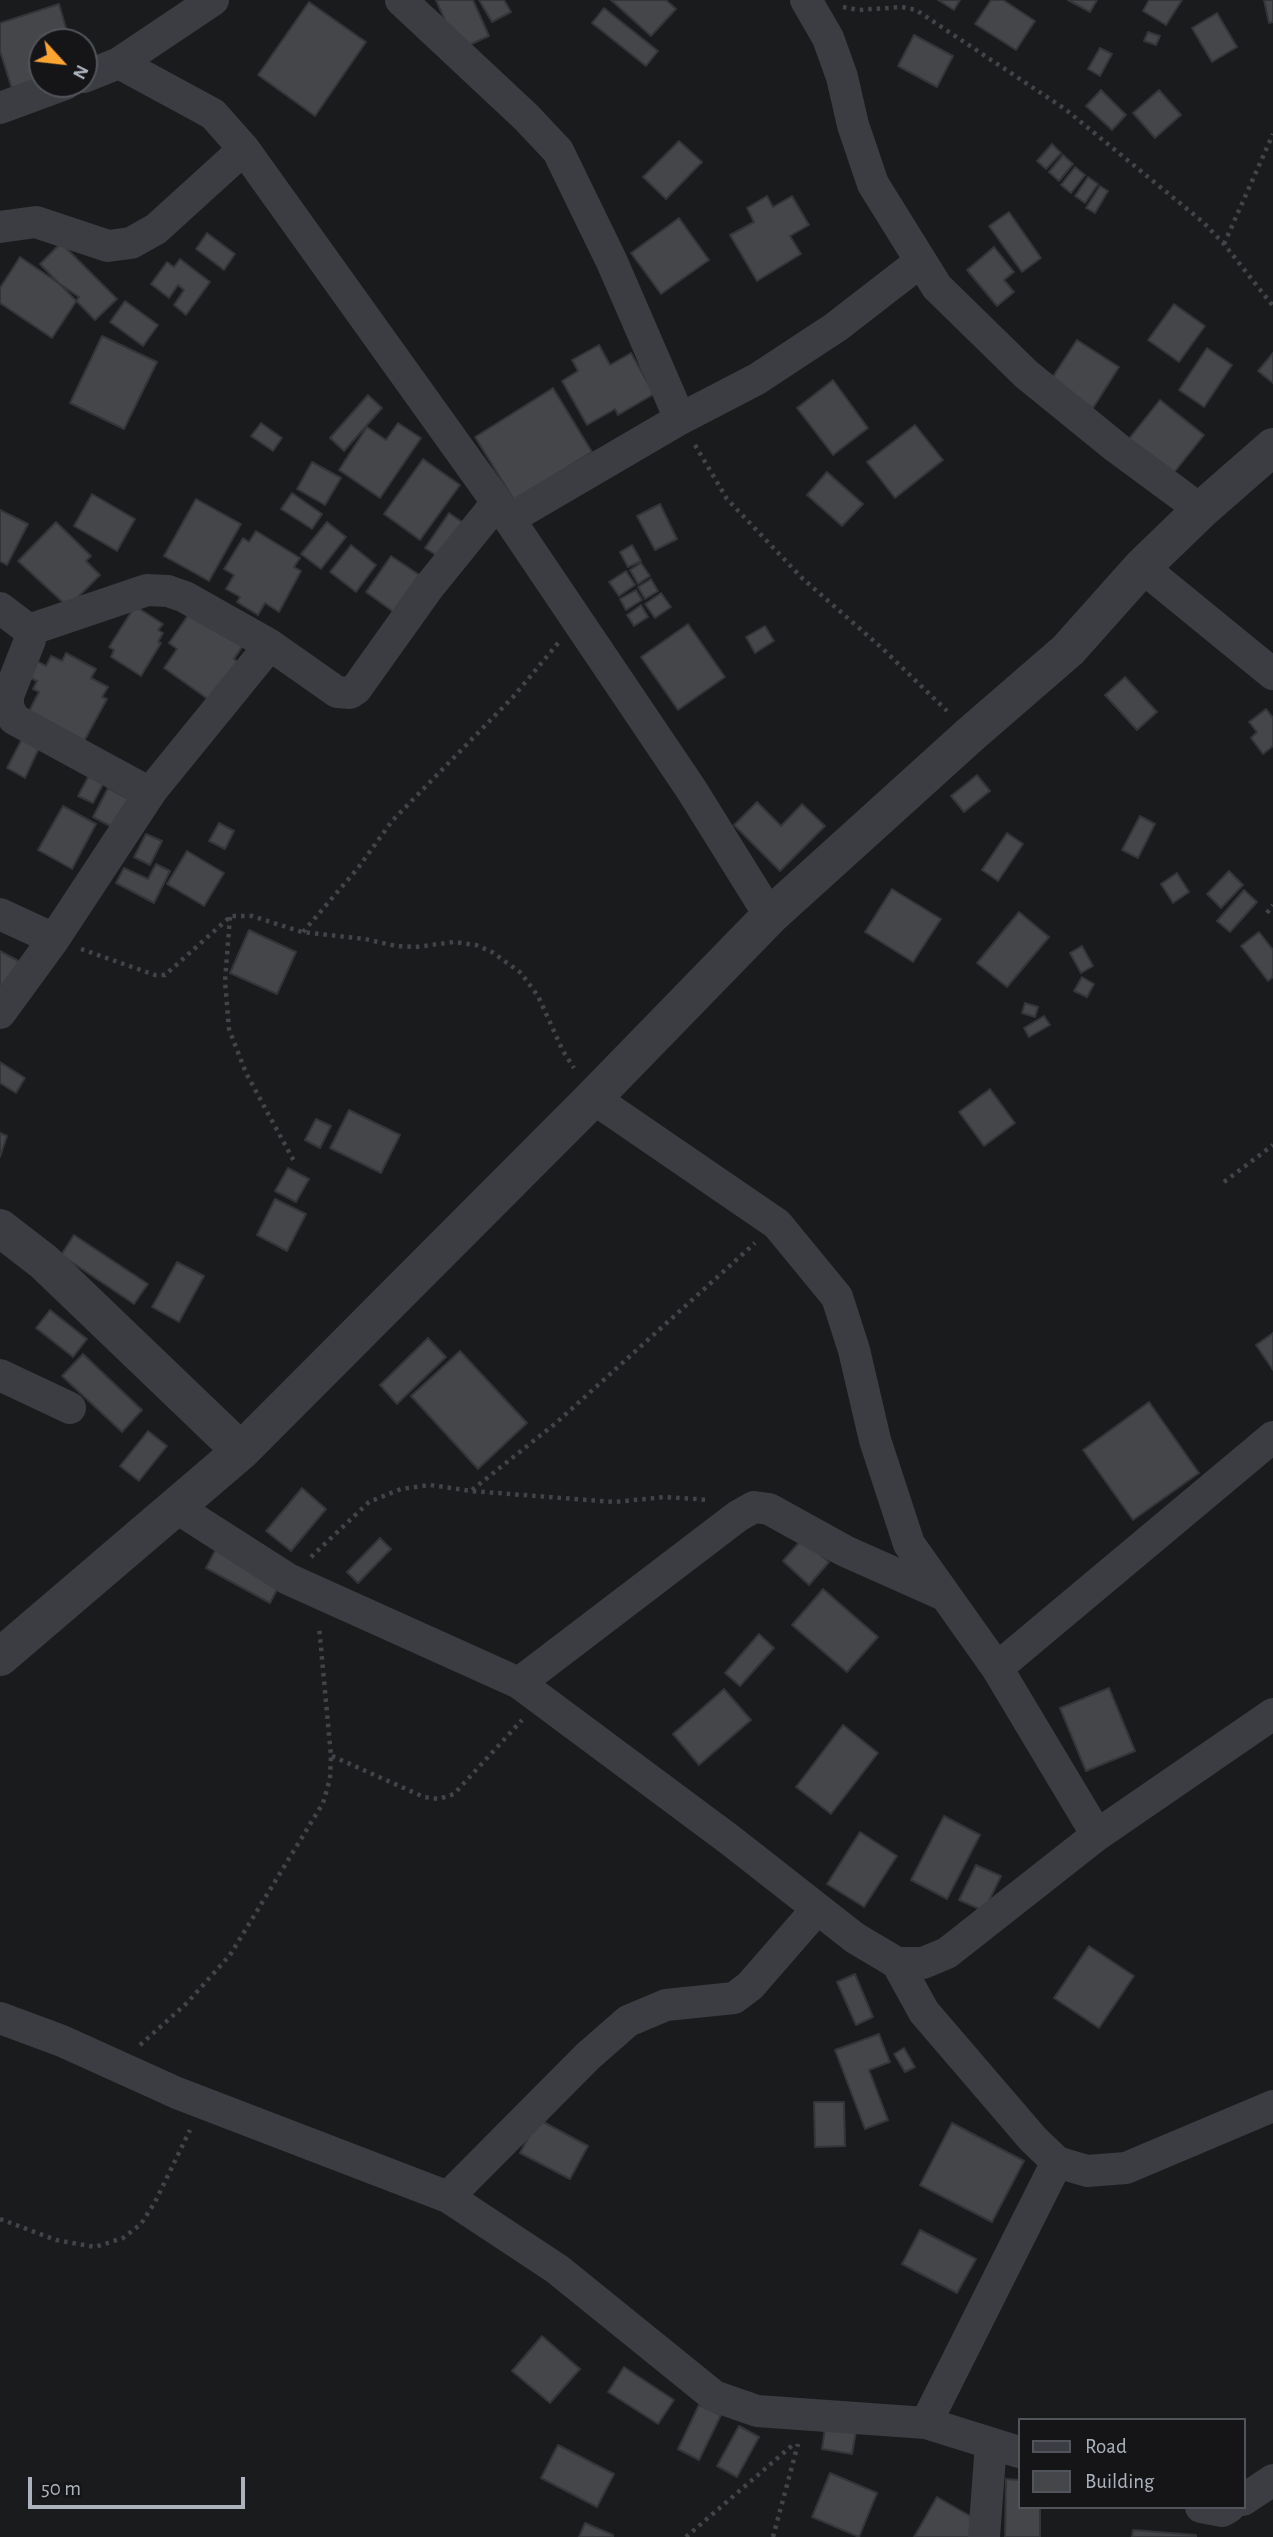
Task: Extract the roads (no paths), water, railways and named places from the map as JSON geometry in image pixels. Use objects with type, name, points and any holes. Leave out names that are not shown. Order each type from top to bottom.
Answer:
[{"type":"street","points":[[98,71],[119,63],[212,0]]},
{"type":"street","points":[[401,0],[526,117],[558,151],[612,262],[680,419]]},
{"type":"street","points":[[820,2],[853,125],[873,184],[937,287],[1026,374],[1117,448],[1201,510]]},
{"type":"street","points":[[119,63],[213,114],[244,149],[503,512],[691,789],[770,916]]},
{"type":"street","points":[[0,108],[28,98]]},
{"type":"street","points":[[0,227],[36,222],[108,246],[131,243],[156,229],[244,149]]},
{"type":"street","points":[[29,630],[147,590],[167,591],[185,597],[270,645],[337,692],[350,693],[356,689],[428,588],[503,512],[757,379],[836,327],[920,262]]},
{"type":"street","points":[[0,1657],[240,1451],[593,1098],[770,916],[971,734],[1069,650],[1143,567],[1201,510],[1273,447]]},
{"type":"street","points":[[1143,567],[1273,674]]},
{"type":"street","points":[[0,608],[29,630],[30,640],[8,696],[8,707],[14,719],[150,793]]},
{"type":"street","points":[[0,1013],[54,939],[150,793],[270,645]]},
{"type":"street","points":[[0,914],[54,939]]},
{"type":"street","points":[[593,1098],[777,1224],[837,1297],[854,1350],[875,1440],[909,1544],[996,1668],[1097,1835]]},
{"type":"street","points":[[0,1228],[44,1262],[240,1451]]},
{"type":"street","points":[[0,1375],[69,1408]]},
{"type":"street","points":[[996,1668],[1273,1437]]},
{"type":"street","points":[[174,1506],[288,1579],[530,1691],[855,1938],[897,1963],[924,2011],[1033,2139],[1057,2162],[1087,2171],[1126,2168],[1273,2106]]},
{"type":"street","points":[[530,1691],[738,1516],[754,1507],[769,1509],[845,1551],[946,1596]]},
{"type":"street","points":[[897,1963],[923,1963],[947,1952],[1097,1835],[1273,1714]]},
{"type":"street","points":[[448,2197],[588,2056],[628,2021],[666,2005],[734,1998],[750,1986],[817,1909]]},
{"type":"street","points":[[0,2018],[118,2065],[203,2103],[448,2197],[557,2269],[714,2396],[757,2411],[926,2423],[1005,2448],[984,2537]]},
{"type":"street","points":[[926,2423],[1057,2162]]},
{"type":"street","points":[[1245,2499],[1273,2480]]}]
